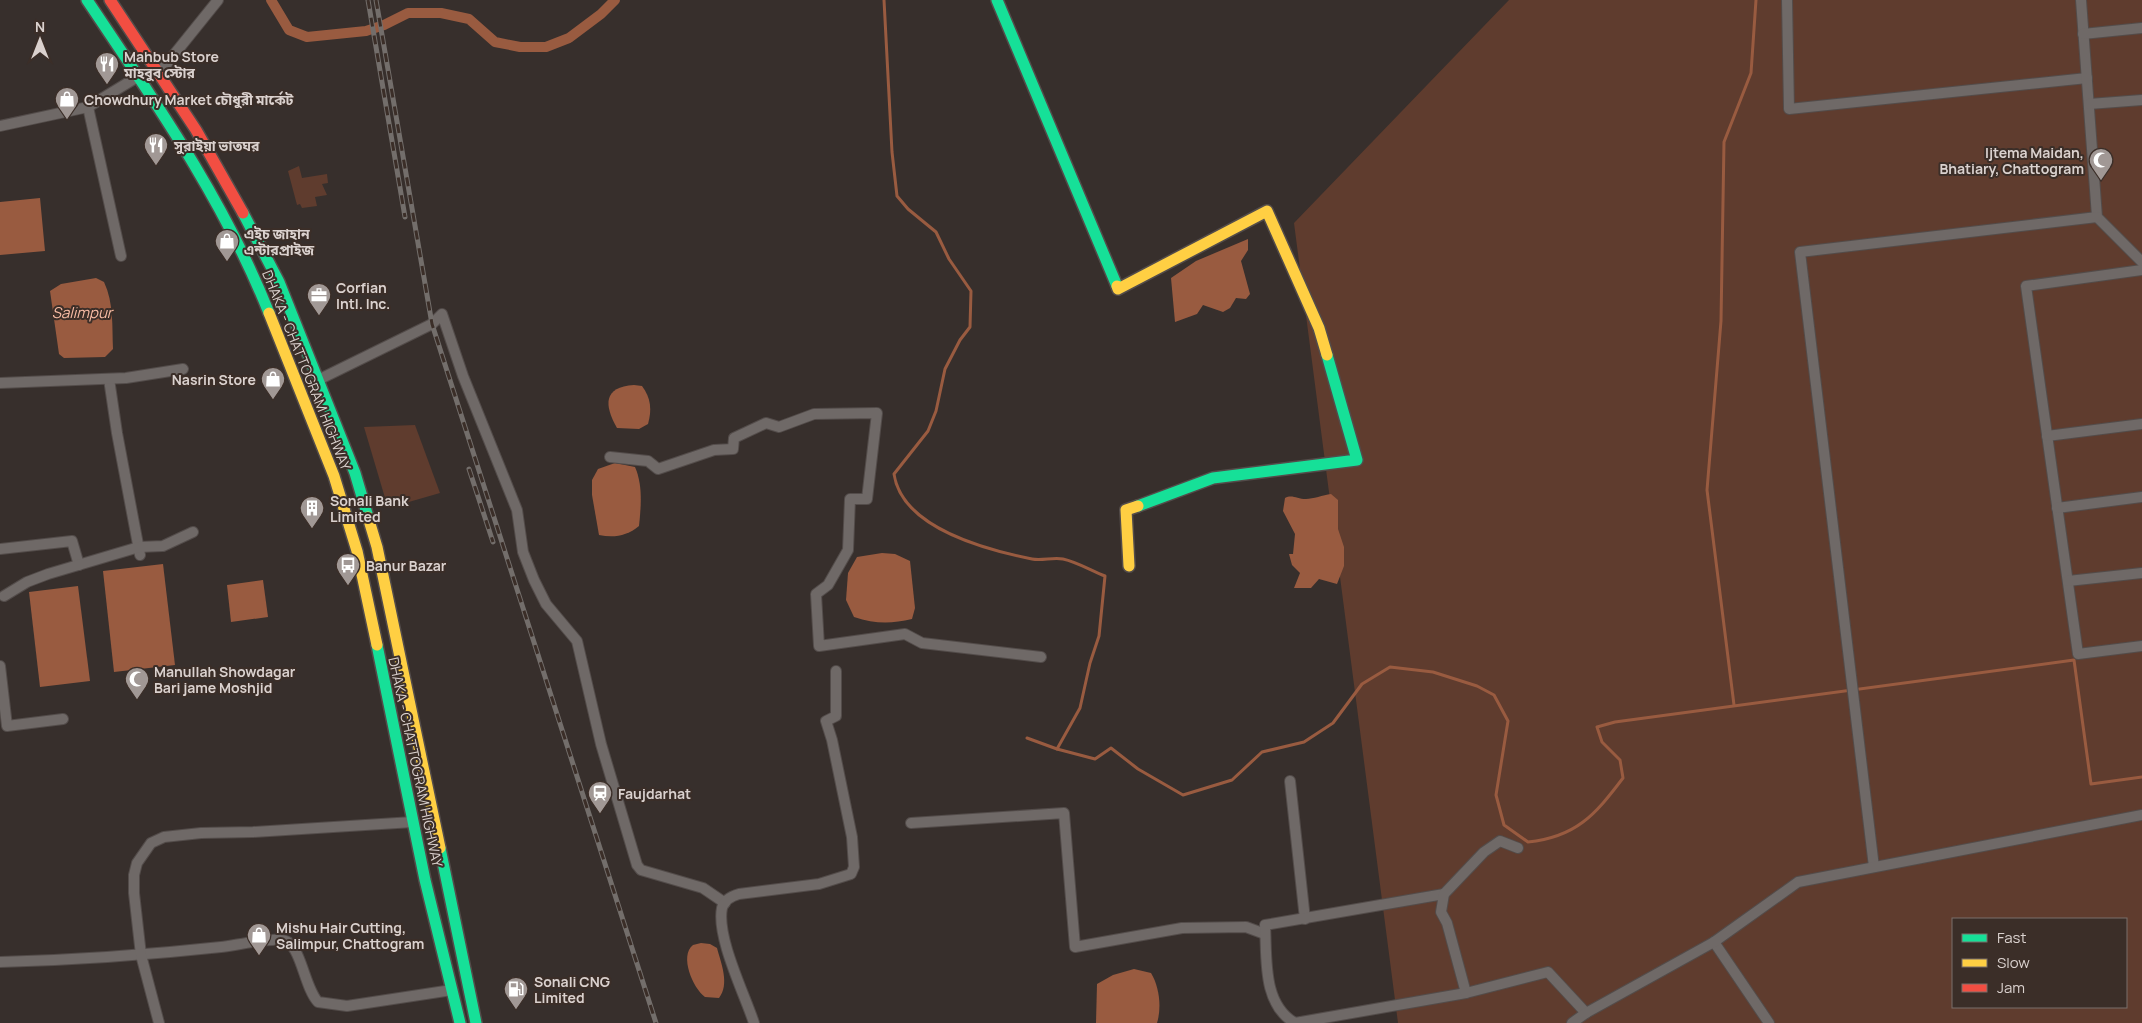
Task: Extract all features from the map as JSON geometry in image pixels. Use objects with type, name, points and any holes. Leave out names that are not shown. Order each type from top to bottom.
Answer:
[{"type":"main road","name":"DHAKA - CHATTOGRAM HIGHWAY","points":[[88,0],[176,133],[236,239],[258,286],[334,476],[357,551],[413,822],[460,1023]]},
{"type":"main road","name":"DHAKA - CHATTOGRAM HIGHWAY","points":[[110,0],[160,72],[196,130],[256,235],[279,282],[355,473],[377,547],[476,1023]]},
{"type":"main road","points":[[997,0],[1118,289],[1266,211],[1319,328],[1357,460],[1213,478],[1126,510],[1129,566]]},
{"type":"main road","points":[[377,547],[380,598],[408,759],[409,800]]},
{"type":"street","points":[[160,72],[218,0]]},
{"type":"street","points":[[1787,0],[1789,109],[2087,78]]},
{"type":"street","points":[[2081,0],[2097,217],[2142,262]]},
{"type":"street","points":[[2084,34],[2142,28]]},
{"type":"street","points":[[0,126],[88,107],[139,76]]},
{"type":"street","points":[[2089,104],[2142,100]]},
{"type":"street","points":[[88,107],[121,256]]},
{"type":"street","points":[[1874,867],[1800,252],[2097,217]]},
{"type":"street","points":[[2142,270],[2026,286],[2078,654],[2142,646]]},
{"type":"street","points":[[318,380],[432,324],[442,314],[463,376],[517,510],[523,552],[534,580],[546,604],[577,641],[601,744],[637,865],[642,870],[703,888],[726,903]]},
{"type":"street","points":[[0,383],[126,378],[183,369]]},
{"type":"street","points":[[109,379],[117,433],[140,551]]},
{"type":"street","points":[[610,457],[648,461],[658,469],[714,450],[733,449],[734,438],[766,423],[779,427],[814,414],[877,413],[867,498],[850,499],[848,550],[828,585],[816,594],[819,646],[905,634],[922,643],[1041,657]]},
{"type":"street","points":[[2047,436],[2142,424]]},
{"type":"street","points":[[2057,508],[2142,497]]},
{"type":"street","points":[[4,596],[26,582],[79,565],[163,546],[192,532]]},
{"type":"street","points":[[0,549],[72,541],[79,565]]},
{"type":"street","points":[[2068,581],[2142,573]]},
{"type":"street","points":[[0,666],[7,726],[63,719]]},
{"type":"street","points":[[754,1023],[726,945],[721,921],[722,906],[730,897],[754,891],[819,884],[838,879],[851,874],[854,867],[852,837],[832,740],[826,722],[836,716],[836,671]]},
{"type":"street","points":[[1290,781],[1305,919]]},
{"type":"street","points":[[911,823],[1064,813],[1075,947],[1182,928],[1246,927],[1265,934]]},
{"type":"street","points":[[1572,1023],[1586,1013],[1714,942],[1798,882],[2142,816]]},
{"type":"street","points":[[159,1023],[141,955],[134,893],[134,875],[137,862],[151,843],[164,837],[201,833],[253,832],[413,822]]},
{"type":"street","points":[[1466,993],[1447,923],[1441,912],[1444,894],[1484,852],[1500,841],[1518,848]]},
{"type":"street","points":[[1444,894],[1265,925],[1269,988],[1284,1017],[1294,1023],[1466,993],[1548,972],[1586,1013]]},
{"type":"street","points":[[0,962],[141,955],[245,945],[279,938],[288,942],[295,952],[312,995],[318,1002],[347,1006],[452,990]]},
{"type":"street","points":[[1714,942],[1769,1023]]},
{"type":"shaded area","points":[[1509,0],[2142,0],[2142,1023],[1398,1023],[1294,223]]},
{"type":"shaded area","points":[[299,166],[302,178],[327,174],[328,183],[322,184],[327,195],[315,197],[317,206],[302,208],[300,204],[297,205],[288,171]]},
{"type":"shaded area","points":[[415,425],[440,493],[388,508],[364,427]]},
{"type":"water","points":[[40,198],[45,251],[0,255],[0,202]]},
{"type":"water","points":[[1248,239],[1248,250],[1241,261],[1250,294],[1246,299],[1236,298],[1230,308],[1223,312],[1203,305],[1197,314],[1175,322],[1171,278],[1196,261]]},
{"type":"water","name":"Salimpur","points":[[96,278],[104,282],[109,298],[112,315],[113,349],[105,357],[64,358],[59,354],[50,291],[61,284]]},
{"type":"water","points":[[634,385],[642,386],[649,400],[650,414],[648,424],[639,429],[617,428],[608,405],[609,399],[616,389]]},
{"type":"water","points":[[615,463],[635,467],[638,474],[641,504],[639,526],[630,532],[620,535],[599,535],[592,495],[592,480],[598,469]]},
{"type":"water","points":[[1331,494],[1338,500],[1338,529],[1344,547],[1344,566],[1337,584],[1319,579],[1311,588],[1294,588],[1300,573],[1292,565],[1289,554],[1293,554],[1295,534],[1283,511],[1285,498],[1290,496],[1309,499]]},
{"type":"water","points":[[882,553],[895,554],[910,561],[915,608],[912,619],[883,622],[854,617],[846,600],[848,573],[857,557]]},
{"type":"water","points":[[163,564],[175,665],[114,672],[103,571]]},
{"type":"water","points":[[263,580],[268,617],[231,622],[227,585]]},
{"type":"water","points":[[78,586],[90,681],[40,687],[29,592]]},
{"type":"water","points":[[701,943],[710,944],[717,948],[724,980],[724,986],[719,998],[705,997],[700,993],[689,972],[687,956],[689,950],[693,945]]},
{"type":"water","points":[[1134,969],[1151,973],[1154,978],[1158,990],[1159,1004],[1157,1023],[1096,1023],[1097,984],[1113,975]]},
{"type":"waterway","points":[[271,0],[289,30],[307,37],[366,31],[384,25],[408,13],[441,13],[469,19],[495,42],[520,47],[546,47],[569,38],[601,14],[615,0]]},
{"type":"waterway","points":[[884,0],[892,152],[897,196],[908,209],[936,232],[949,259],[971,291],[970,327],[960,340],[945,369],[936,411],[928,431],[894,474],[900,493],[913,509],[929,522],[949,533],[993,550],[1013,555],[1036,559],[1068,560],[1105,576],[1099,636],[1090,663],[1080,708],[1057,749]]},
{"type":"waterway","points":[[1734,705],[1707,490],[1721,321],[1724,142],[1751,73],[1756,0]]},
{"type":"waterway","points":[[1027,738],[1057,749],[1095,759],[1111,748],[1138,769],[1183,795],[1232,780],[1262,752],[1304,742],[1333,723],[1362,684],[1390,667],[1433,672],[1477,686],[1494,695],[1508,721],[1496,795],[1504,825],[1528,842],[1559,835],[1583,822],[1603,803],[1623,778],[1620,760],[1602,742],[1597,727],[1615,722],[2074,660],[2091,784],[2142,777]]},
{"type":"railway","points":[[368,0],[405,217]]},
{"type":"railway","points":[[376,0],[432,324],[656,1023]]},
{"type":"railway","points":[[469,469],[493,542]]},
{"type":"traffic: fast","points":[[87,0],[162,113],[209,191],[231,230],[269,313]]},
{"type":"traffic: fast","points":[[997,0],[1117,286]]},
{"type":"traffic: fast","points":[[243,213],[279,282],[355,473],[368,517]]},
{"type":"traffic: fast","points":[[1138,506],[1213,478],[1357,460],[1327,355]]},
{"type":"traffic: fast","points":[[377,645],[425,880],[460,1023]]},
{"type":"traffic: fast","points":[[440,848],[476,1023]]},
{"type":"traffic: slow","points":[[1117,286],[1118,289],[1267,211],[1319,328],[1327,355]]},
{"type":"traffic: slow","points":[[269,313],[334,476],[357,551],[377,645]]},
{"type":"traffic: slow","points":[[1129,566],[1126,510],[1138,506]]},
{"type":"traffic: slow","points":[[368,517],[377,547],[440,848]]},
{"type":"traffic: jam","points":[[110,0],[196,130],[243,213]]},
{"type":"place","name":"Mahbub Store মাহবুব স্টোর","points":[[107,85]]},
{"type":"place","name":"Chowdhury Market চৌধুরী মার্কেট","points":[[67,120]]},
{"type":"place","name":"সুরাইয়া ভাতঘর","points":[[156,166]]},
{"type":"place","name":"Ijtema Maidan, Bhatiary, Chattogram","points":[[2101,181]]},
{"type":"place","name":"এইচ জাহান এন্টারপ্রাইজ","points":[[227,262]]},
{"type":"place","name":"Corfian Intl. Inc.","points":[[319,316]]},
{"type":"place","name":"Nasrin Store","points":[[273,400]]},
{"type":"place","name":"Sonali Bank Limited","points":[[312,529]]},
{"type":"place","name":"Banur Bazar","points":[[348,586]]},
{"type":"place","name":"Manullah Showdagar Bari jame Moshjid","points":[[137,700]]},
{"type":"place","name":"Faujdarhat","points":[[600,814]]},
{"type":"place","name":"Mishu Hair Cutting, Salimpur, Chattogram","points":[[259,956]]},
{"type":"place","name":"Sonali CNG Limited","points":[[516,1010]]}]
